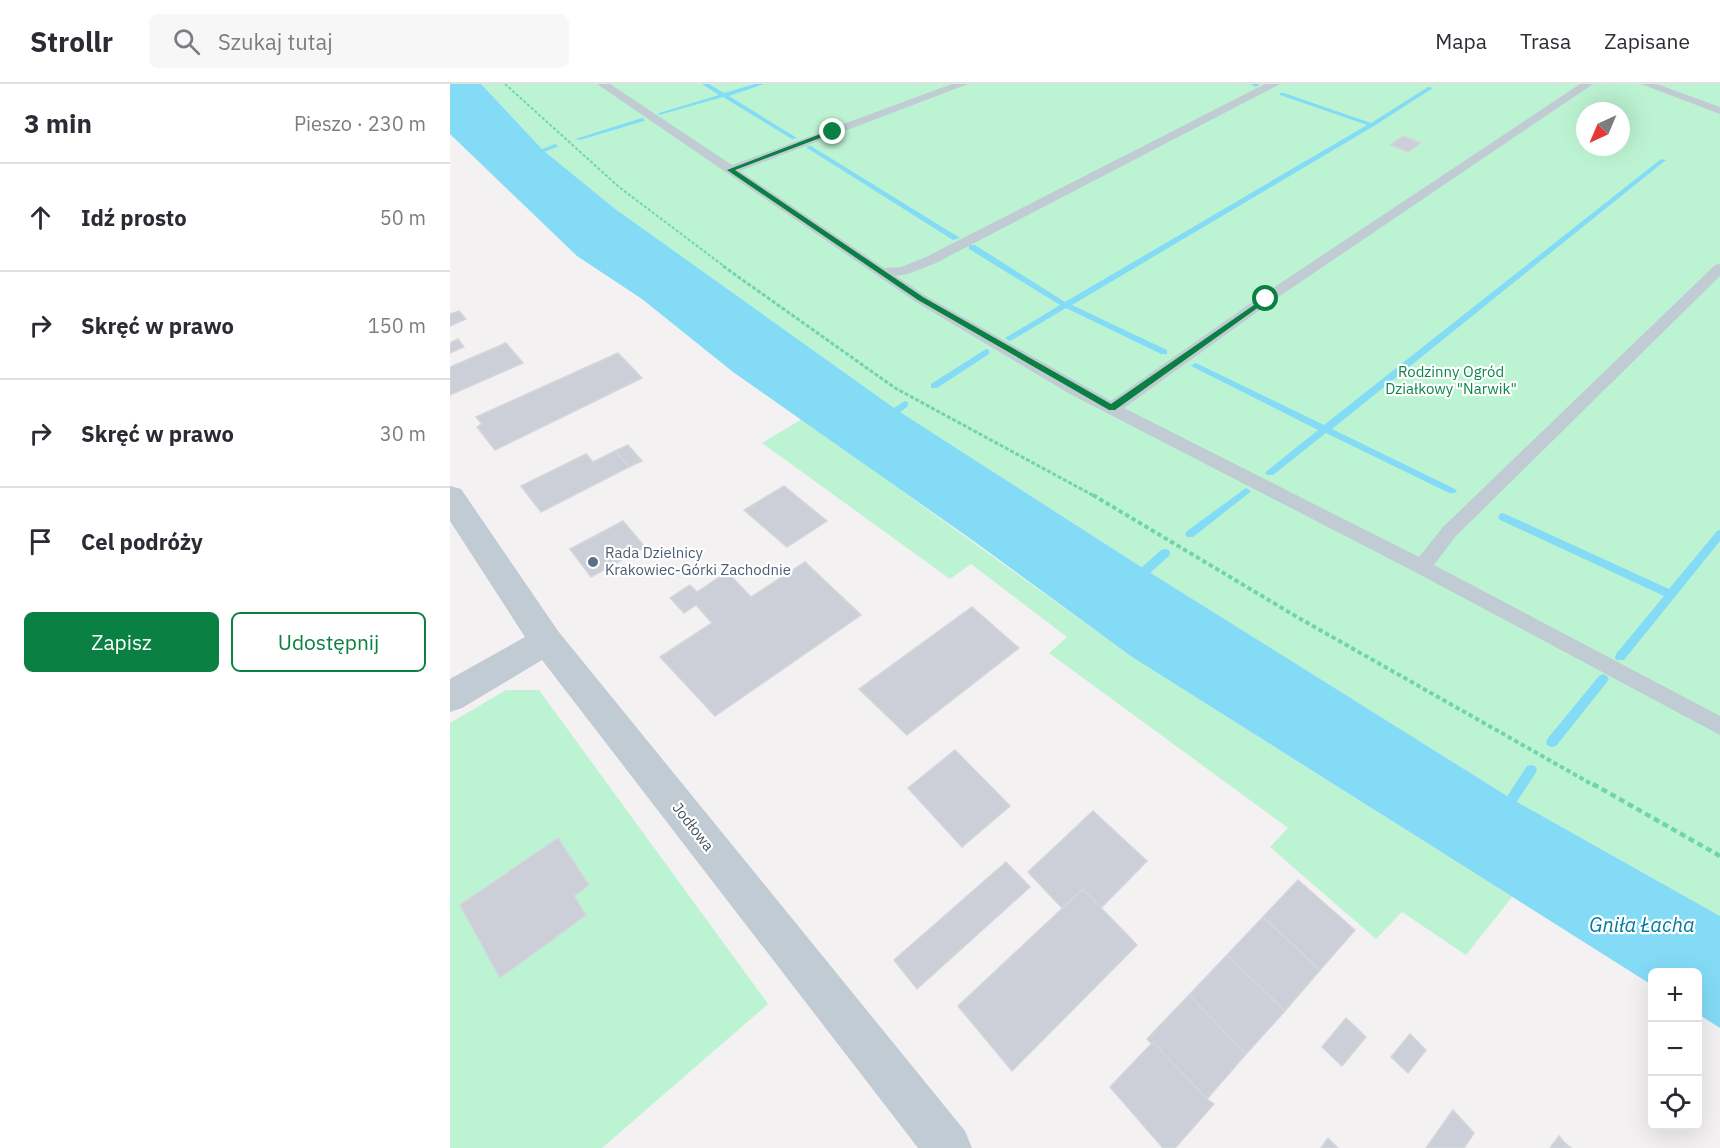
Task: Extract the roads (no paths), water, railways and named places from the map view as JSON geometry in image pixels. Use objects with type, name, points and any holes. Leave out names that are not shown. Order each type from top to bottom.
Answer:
[{"type":"street","name":"Jodłowa","points":[[450,497],[546,642],[948,1148]]},
{"type":"street","points":[[450,697],[546,642]]},
{"type":"lane","points":[[604,84],[921,299],[1112,408],[1422,567],[1720,726]]},
{"type":"lane","points":[[730,170],[962,84]]},
{"type":"lane","points":[[882,272],[903,271],[931,260],[1275,84]]},
{"type":"lane","points":[[1112,408],[1266,299],[1587,84]]},
{"type":"lane","points":[[1647,84],[1659,86],[1720,111]]},
{"type":"lane","points":[[1422,567],[1457,524],[1720,268]]},
{"type":"water","name":"Gniła Łacha","points":[[450,84],[481,84],[543,150],[614,208],[897,410],[1146,570],[1512,799],[1720,916],[1720,1028],[1702,1017],[1702,968],[1648,968],[1648,982],[1132,657],[975,542],[733,372],[642,299],[577,256],[450,134]]},
{"type":"waterway","points":[[705,84],[724,95]]},
{"type":"waterway","points":[[724,95],[761,84]]},
{"type":"waterway","points":[[1372,125],[1430,88]]},
{"type":"waterway","points":[[1282,94],[1372,125]]},
{"type":"waterway","points":[[661,114],[724,95]]},
{"type":"waterway","points":[[724,95],[794,138]]},
{"type":"waterway","points":[[578,139],[642,120]]},
{"type":"waterway","points":[[1066,305],[1372,125]]},
{"type":"waterway","points":[[543,150],[555,146]]},
{"type":"waterway","points":[[809,147],[956,238]]},
{"type":"waterway","points":[[1325,429],[1663,160]]},
{"type":"waterway","points":[[972,247],[1066,305]]},
{"type":"waterway","points":[[1009,338],[1066,305]]},
{"type":"waterway","points":[[1066,305],[1164,352]]},
{"type":"waterway","points":[[934,386],[986,352]]},
{"type":"waterway","points":[[1195,366],[1325,429]]},
{"type":"waterway","points":[[897,410],[905,404]]},
{"type":"waterway","points":[[1270,473],[1325,429]]},
{"type":"waterway","points":[[1325,429],[1452,491]]},
{"type":"waterway","points":[[1190,534],[1246,491]]},
{"type":"waterway","points":[[1503,517],[1671,595]]},
{"type":"waterway","points":[[1671,595],[1720,534]]},
{"type":"waterway","points":[[1146,570],[1165,553]]},
{"type":"waterway","points":[[1620,657],[1671,595]]},
{"type":"waterway","points":[[1552,742],[1603,679]]},
{"type":"waterway","points":[[1512,799],[1531,770]]},
{"type":"place","name":"Rada Dzielnicy Krakowiec-Górki Zachodnie","points":[[593,562]]},
{"type":"park label","name":"Rodzinny Ogród Działkowy \"Narwik\"","points":[[1451,380]]}]
